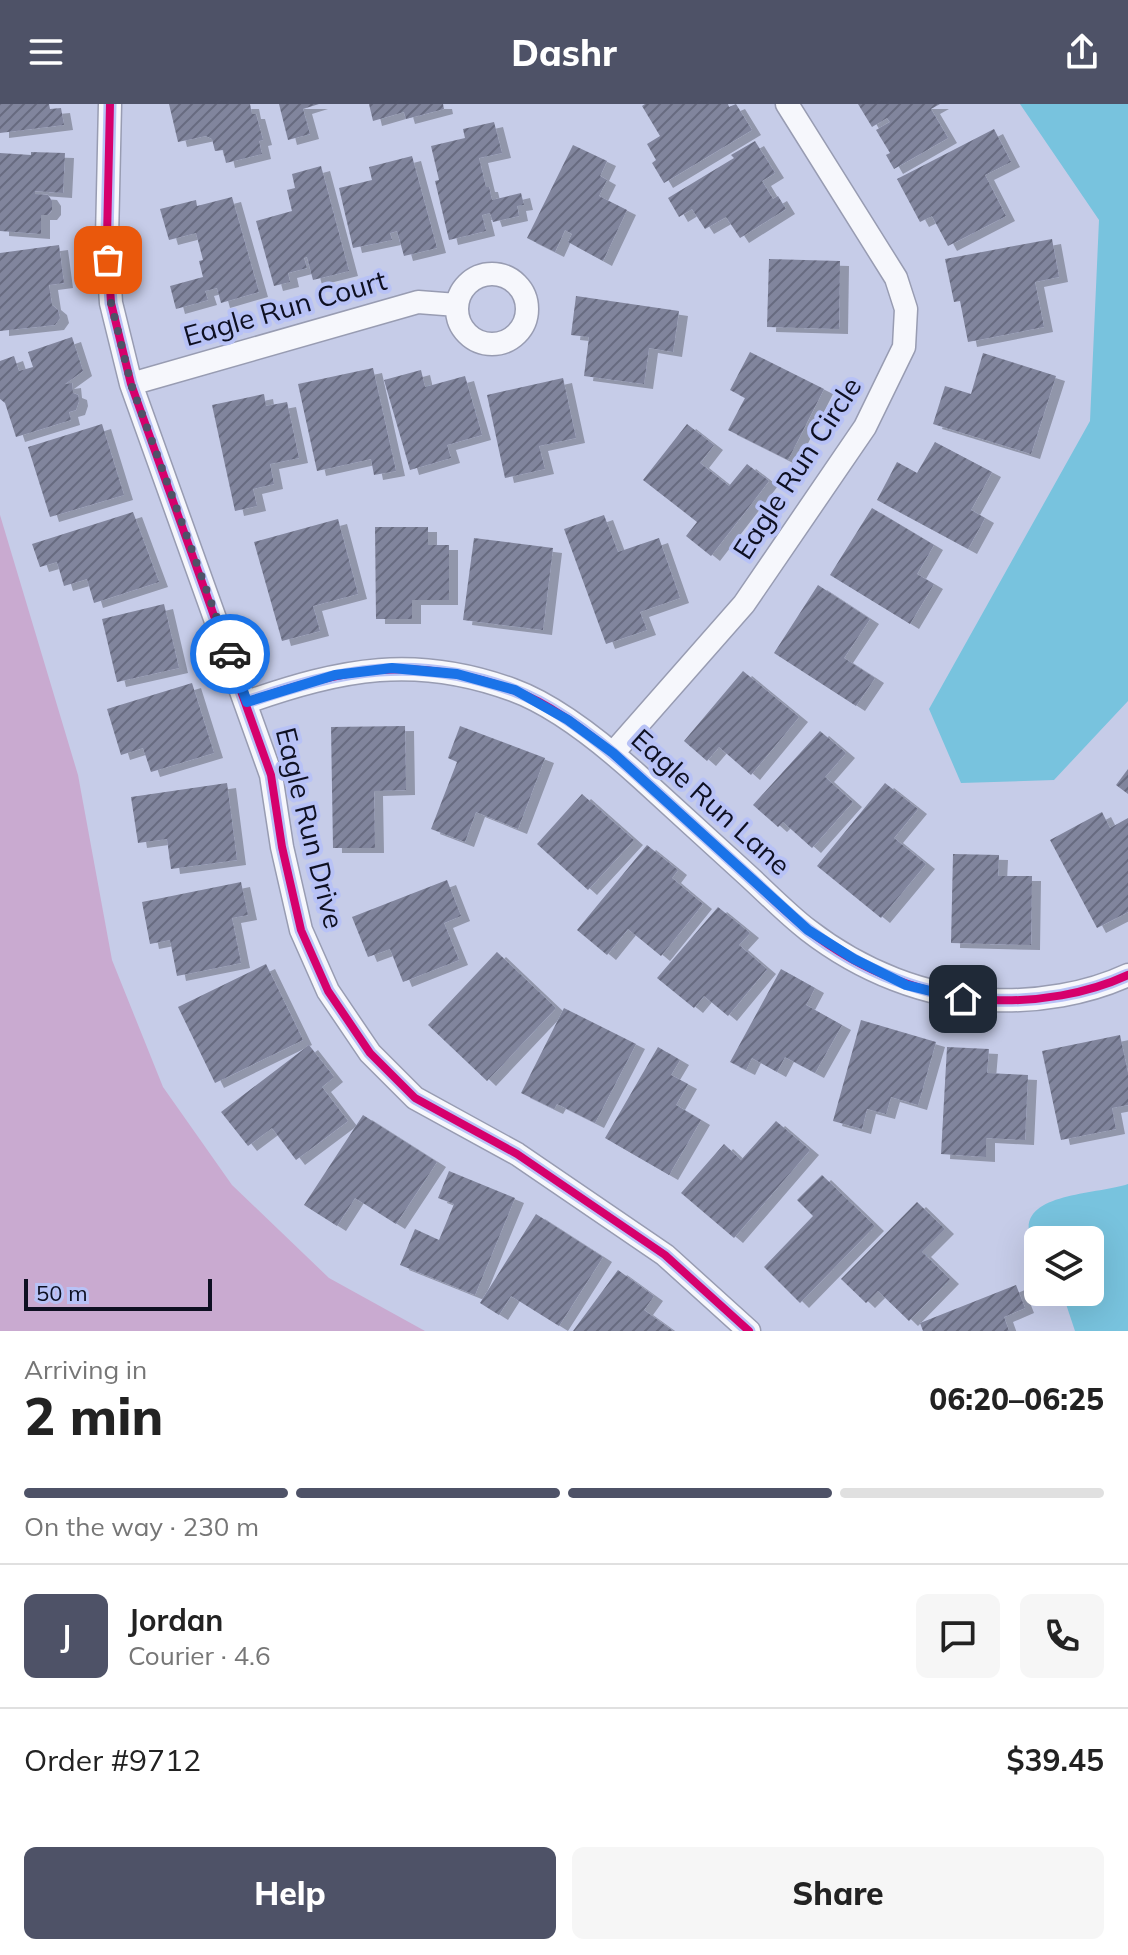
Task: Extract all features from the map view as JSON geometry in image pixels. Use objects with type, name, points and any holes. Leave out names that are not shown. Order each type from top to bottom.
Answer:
[{"type":"street","name":"Eagle Run Drive","points":[[110,104],[107,238],[111,303],[131,384],[271,775],[282,847],[301,930],[328,991],[370,1053],[415,1098],[517,1154],[665,1255],[749,1331]]},
{"type":"street","name":"Eagle Run Circle","points":[[613,753],[744,604],[865,427],[904,347],[906,309],[896,278],[787,104]]},
{"type":"street","name":"Eagle Run Court","points":[[131,384],[418,302],[457,305]]},
{"type":"street","name":"Eagle Run Lane","points":[[247,702],[335,675],[392,668],[457,674],[515,690],[568,720],[613,753],[808,930],[854,959],[906,985],[963,999],[1015,1001],[1065,995],[1128,975]]},
{"type":"shaded area","points":[[0,515],[78,775],[112,960],[163,1087],[232,1185],[329,1278],[425,1331],[0,1331]]},
{"type":"water","points":[[1020,104],[1128,104],[1128,701],[1054,780],[961,783],[929,709],[1090,421],[1099,220]]},
{"type":"water","points":[[1128,1184],[1128,1331],[1075,1331],[1067,1306],[1104,1306],[1104,1226],[1030,1226],[1031,1218],[1040,1208],[1055,1200]]},
{"type":"building","points":[[0,104],[49,104],[50,109],[61,108],[64,125],[0,133]]},
{"type":"building","points":[[169,104],[250,104],[263,140],[259,141],[262,154],[226,163],[223,150],[215,151],[212,139],[206,136],[178,142]]},
{"type":"building","points":[[279,104],[319,104],[303,109],[310,134],[288,140]]},
{"type":"building","points":[[369,104],[443,104],[444,109],[406,119],[404,112],[373,121]]},
{"type":"building","points":[[728,104],[729,107],[736,104],[752,130],[664,183],[652,163],[656,160],[647,144],[660,136],[642,106]]},
{"type":"building","points":[[858,104],[940,104],[931,109],[948,138],[894,169],[886,155],[890,153],[876,130],[890,122],[887,118],[872,127]]},
{"type":"building","points":[[494,122],[502,153],[479,158],[486,187],[489,187],[492,200],[521,193],[524,205],[517,206],[519,216],[493,222],[490,213],[482,215],[486,231],[449,240],[435,181],[439,180],[431,146],[465,138],[463,129]]},
{"type":"building","points":[[994,129],[1011,162],[985,175],[1006,216],[948,246],[932,216],[920,222],[897,179]]},
{"type":"building","points":[[755,141],[775,173],[762,181],[773,199],[778,196],[786,209],[740,238],[726,217],[705,229],[692,209],[679,217],[668,198],[734,158],[731,155]]},
{"type":"building","points":[[573,145],[607,161],[600,176],[607,180],[599,196],[627,210],[603,261],[568,242],[572,234],[565,230],[555,252],[527,238]]},
{"type":"building","points":[[31,152],[65,153],[63,193],[35,191],[35,194],[48,195],[52,201],[52,210],[48,215],[41,215],[41,234],[0,231],[0,153],[31,155]]},
{"type":"building","points":[[412,156],[437,248],[404,256],[397,231],[390,233],[392,240],[353,248],[339,188],[372,180],[369,167]]},
{"type":"building","points":[[321,166],[349,271],[313,280],[307,257],[304,258],[307,268],[288,273],[290,282],[274,286],[256,221],[292,211],[287,190],[295,188],[292,174]]},
{"type":"building","points":[[232,197],[259,292],[221,303],[217,288],[205,291],[208,300],[176,309],[170,286],[203,277],[199,261],[203,260],[196,233],[169,240],[160,209],[196,200],[197,206]]},
{"type":"building","points":[[1052,239],[1059,277],[1035,282],[1044,327],[968,342],[960,301],[954,302],[945,259]]},
{"type":"building","points":[[59,245],[64,283],[49,285],[52,305],[58,310],[60,318],[55,325],[0,331],[0,253]]},
{"type":"building","points":[[769,259],[840,261],[839,329],[767,327]]},
{"type":"building","points":[[576,296],[679,311],[673,352],[649,348],[644,384],[584,376],[589,337],[571,335]]},
{"type":"building","points":[[72,337],[83,371],[65,384],[72,383],[73,393],[78,395],[79,401],[76,410],[69,412],[71,420],[16,437],[5,403],[0,399],[0,361],[14,356],[19,371],[33,367],[28,352]]},
{"type":"building","points":[[750,352],[824,389],[788,460],[728,430],[745,398],[730,390]]},
{"type":"building","points":[[983,353],[1056,376],[1031,454],[933,424],[945,386],[971,394]]},
{"type":"building","points":[[373,368],[396,471],[374,475],[371,459],[317,471],[298,384]]},
{"type":"building","points":[[421,370],[425,387],[465,376],[482,435],[447,445],[451,458],[410,470],[384,380]]},
{"type":"building","points":[[563,378],[576,438],[539,446],[545,469],[505,478],[487,395]]},
{"type":"building","points":[[264,394],[266,406],[287,402],[299,458],[270,464],[274,484],[253,489],[257,506],[235,511],[212,405]]},
{"type":"building","points":[[102,424],[124,495],[50,517],[28,447]]},
{"type":"building","points":[[687,424],[714,445],[700,463],[729,486],[747,464],[769,481],[711,556],[686,536],[697,522],[643,480]]},
{"type":"building","points":[[935,442],[992,472],[971,510],[985,518],[968,549],[877,500],[897,462],[917,473]]},
{"type":"building","points":[[872,508],[934,545],[917,574],[934,584],[910,624],[830,575]]},
{"type":"building","points":[[133,512],[159,582],[94,603],[87,579],[64,586],[57,562],[40,567],[32,544]]},
{"type":"building","points":[[604,515],[618,552],[659,538],[680,598],[640,612],[647,630],[606,644],[564,529]]},
{"type":"building","points":[[338,519],[358,594],[313,606],[320,631],[282,641],[254,542]]},
{"type":"building","points":[[375,527],[428,527],[428,545],[449,545],[449,600],[412,600],[412,619],[376,619]]},
{"type":"building","points":[[474,538],[553,548],[543,630],[463,620]]},
{"type":"building","points":[[818,585],[870,619],[844,658],[875,678],[856,706],[774,653]]},
{"type":"building","points":[[164,604],[179,668],[117,682],[102,619]]},
{"type":"building","points":[[743,671],[799,717],[751,775],[719,747],[707,761],[684,741]]},
{"type":"building","points":[[192,683],[214,753],[151,772],[143,748],[121,755],[107,709]]},
{"type":"building","points":[[405,726],[406,790],[374,791],[375,848],[333,848],[331,727]]},
{"type":"building","points":[[460,726],[545,758],[518,829],[476,812],[465,842],[431,829],[457,762],[448,758]]},
{"type":"building","points":[[820,731],[846,753],[825,777],[853,802],[812,848],[783,822],[778,827],[753,805]]},
{"type":"building","points":[[1128,769],[1128,794],[1116,785]]},
{"type":"building","points":[[227,783],[237,860],[171,869],[167,839],[138,843],[131,797]]},
{"type":"building","points":[[885,783],[918,809],[894,838],[926,864],[881,918],[817,866]]},
{"type":"building","points":[[582,794],[634,840],[588,890],[537,844]]},
{"type":"building","points":[[1102,812],[1110,828],[1128,818],[1128,912],[1097,928],[1050,840]]},
{"type":"building","points":[[647,845],[678,870],[672,878],[703,904],[661,956],[628,929],[607,955],[577,930]]},
{"type":"building","points":[[953,854],[999,855],[998,876],[1032,876],[1031,945],[951,943]]},
{"type":"building","points":[[447,880],[461,916],[444,923],[459,960],[403,982],[390,949],[368,957],[352,917]]},
{"type":"building","points":[[241,882],[248,915],[232,918],[241,963],[177,976],[170,940],[150,944],[142,902]]},
{"type":"building","points":[[718,907],[750,933],[739,945],[767,969],[728,1016],[704,996],[694,1008],[657,978]]},
{"type":"building","points":[[497,952],[556,1008],[487,1081],[428,1025]]},
{"type":"building","points":[[266,964],[303,1040],[215,1083],[178,1007]]},
{"type":"building","points":[[781,969],[815,988],[806,1005],[842,1025],[815,1073],[785,1057],[777,1072],[752,1058],[746,1070],[730,1062]]},
{"type":"building","points":[[564,1008],[636,1044],[595,1123],[557,1104],[554,1109],[521,1093]]},
{"type":"building","points":[[861,1020],[936,1042],[918,1105],[891,1097],[886,1114],[867,1109],[862,1129],[833,1121]]},
{"type":"building","points":[[1120,1035],[1128,1073],[1128,1105],[1112,1108],[1116,1129],[1061,1140],[1042,1051]]},
{"type":"building","points":[[309,1045],[334,1077],[322,1087],[348,1121],[296,1160],[272,1128],[248,1146],[221,1112]]},
{"type":"building","points":[[658,1047],[680,1060],[671,1075],[688,1084],[676,1105],[701,1120],[669,1175],[605,1138]]},
{"type":"building","points":[[947,1047],[989,1049],[987,1073],[1028,1075],[1025,1140],[986,1138],[986,1157],[941,1154]]},
{"type":"building","points":[[363,1115],[437,1162],[396,1224],[355,1198],[337,1226],[304,1205]]},
{"type":"building","points":[[776,1121],[810,1150],[734,1238],[681,1193],[724,1144],[741,1160]]},
{"type":"building","points":[[449,1171],[515,1198],[475,1295],[400,1265],[415,1229],[439,1240],[454,1204],[438,1198]]},
{"type":"building","points":[[822,1175],[875,1226],[800,1303],[764,1267],[813,1216],[797,1200]]},
{"type":"building","points":[[917,1202],[945,1229],[922,1252],[950,1279],[909,1321],[878,1291],[866,1303],[841,1279]]},
{"type":"building","points":[[536,1214],[603,1257],[559,1326],[511,1296],[499,1315],[480,1303]]},
{"type":"building","points":[[618,1270],[654,1296],[644,1310],[673,1331],[573,1331]]},
{"type":"building","points":[[1016,1285],[1025,1308],[1004,1317],[1009,1331],[923,1331],[920,1323]]},
{"type":"cycle path","points":[[110,104],[107,238],[111,303],[131,384],[271,775],[282,847],[301,930],[328,991],[370,1053],[415,1098],[517,1154],[665,1255],[749,1331]]},
{"type":"cycle path","points":[[247,702],[315,681],[379,670],[443,672],[513,690],[547,706],[581,728],[800,923],[828,945],[872,969],[942,994],[992,1000],[1026,1000],[1062,995],[1128,975]]},
{"type":"way so far","points":[[108,260],[111,303],[131,384],[230,654]]},
{"type":"route","points":[[230,654],[247,702],[335,675],[392,668],[457,674],[515,690],[568,720],[613,753],[808,930],[854,959],[906,985],[963,999]]}]
